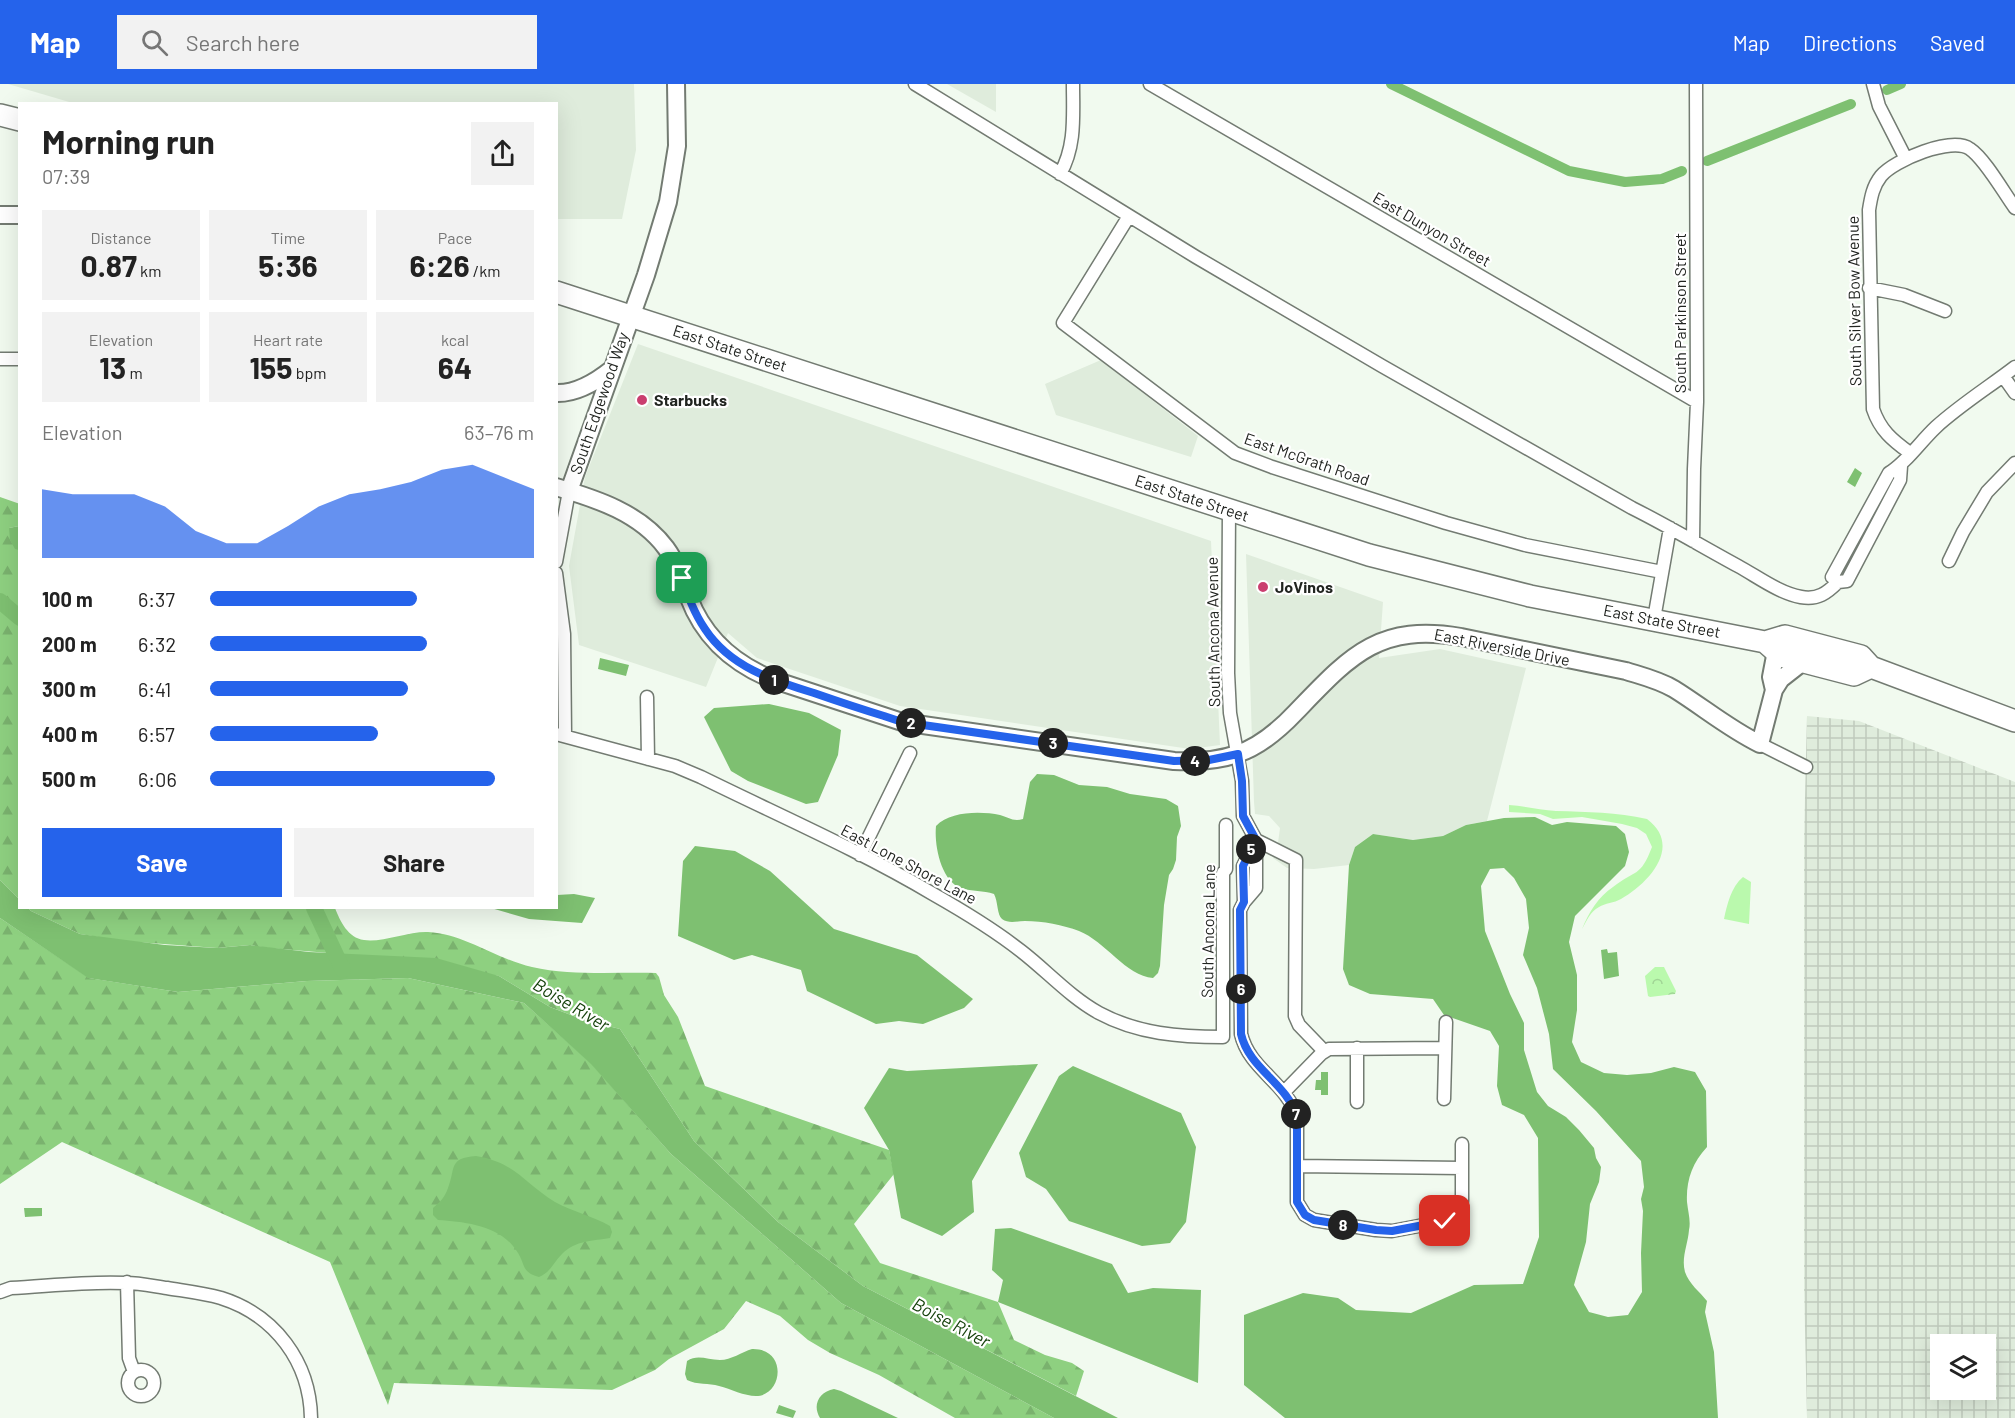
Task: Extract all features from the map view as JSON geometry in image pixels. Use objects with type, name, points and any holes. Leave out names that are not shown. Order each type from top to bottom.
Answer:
[{"type":"highway","points":[[0,115],[18,120]]},
{"type":"highway","name":"East State Street","points":[[558,293],[1313,538],[1396,562],[1530,596],[1654,619],[1770,647],[1780,656],[1854,675],[1871,667]]},
{"type":"highway","name":"East State Street","points":[[1770,647],[1785,636],[1861,656],[1871,667],[2015,721]]},
{"type":"street","name":"South Edgewood Way","points":[[558,541],[563,489],[612,369],[646,275],[668,202],[677,146],[676,84]]},
{"type":"street","points":[[915,84],[1129,216],[1389,370],[1777,588],[1801,597],[1826,594],[1838,582],[1832,577],[1889,473],[1901,466],[1910,453],[1950,414],[2015,366]]},
{"type":"street","points":[[1060,174],[1067,161],[1073,139],[1073,84]]},
{"type":"street","name":"East Dunyon Street","points":[[1150,84],[1697,402]]},
{"type":"street","name":"South Parkinson Street","points":[[1693,541],[1697,402],[1696,84]]},
{"type":"street","points":[[1873,84],[1879,106],[1906,159]]},
{"type":"street","name":"South Silver Bow Avenue","points":[[1910,453],[1889,438],[1873,409],[1869,210],[1873,190],[1889,167],[1947,145],[1959,145],[1969,148],[2015,208]]},
{"type":"street","points":[[0,215],[18,215]]},
{"type":"street","name":"East McGrath Road","points":[[1129,216],[1063,323],[1235,453],[1458,526],[1525,544],[1662,572]]},
{"type":"street","points":[[1869,288],[1904,295],[1945,311]]},
{"type":"street","points":[[0,359],[18,359]]},
{"type":"street","points":[[558,393],[583,387],[612,369]]},
{"type":"street","points":[[2002,376],[2015,393]]},
{"type":"street","points":[[1949,561],[1987,492],[2015,462]]},
{"type":"street","name":"East Riverside Drive","points":[[563,489],[605,503],[636,518],[650,530],[675,562],[705,630],[721,649],[737,662],[771,679],[902,722],[1174,761],[1209,760],[1238,754],[1260,743],[1281,728],[1340,666],[1359,652],[1395,637],[1424,633],[1461,637],[1650,678],[1672,688],[1725,725],[1806,767]]},
{"type":"street","name":"South Ancona Avenue","points":[[1229,509],[1228,673],[1230,713],[1242,781],[1243,816],[1256,840]]},
{"type":"street","points":[[1654,619],[1670,528]]},
{"type":"street","points":[[558,594],[564,634],[561,735]]},
{"type":"street","points":[[1770,647],[1774,690]]},
{"type":"street","points":[[1760,744],[1774,690],[1781,679],[1804,661]]},
{"type":"street","points":[[647,696],[648,759]]},
{"type":"street","name":"East Lone Shore Lane","points":[[561,735],[675,766],[924,888],[979,920],[1021,951],[1072,995],[1099,1013],[1154,1033],[1185,1037],[1223,1037]]},
{"type":"street","points":[[860,855],[910,753]]},
{"type":"street","name":"South Ancona Lane","points":[[1223,1037],[1223,873],[1226,869],[1226,825]]},
{"type":"street","points":[[1324,1051],[1299,1025],[1295,1016],[1296,860],[1256,840],[1256,888],[1240,910],[1241,1034],[1246,1050],[1253,1060],[1293,1104],[1297,1117],[1297,1202],[1305,1215],[1314,1220],[1392,1231],[1445,1221],[1455,1216],[1462,1201],[1462,1144]]},
{"type":"street","points":[[1444,1100],[1446,1022]]},
{"type":"street","points":[[1284,1092],[1324,1051],[1334,1048],[1444,1048]]},
{"type":"street","points":[[1357,1048],[1357,1102]]},
{"type":"street","points":[[1297,1166],[1462,1168]]},
{"type":"street","points":[[127,1282],[129,1358],[134,1372]]},
{"type":"street","points":[[0,1292],[11,1288],[127,1282],[221,1298],[243,1307],[262,1319],[278,1333],[292,1351],[309,1388],[311,1418]]},
{"type":"shaded area","points":[[8,84],[634,84],[636,150],[622,219],[558,219],[558,102],[69,102]]},
{"type":"shaded area","points":[[947,84],[996,84],[996,112]]},
{"type":"shaded area","points":[[638,344],[1211,541],[1220,745],[1190,749],[900,706],[757,658],[728,633],[706,687],[579,645],[569,566],[585,477]]},
{"type":"shaded area","points":[[1101,360],[1198,436],[1191,457],[1056,415],[1045,384]]},
{"type":"shaded area","points":[[1855,468],[1862,473],[1855,487],[1847,482]]},
{"type":"shaded area","points":[[18,526],[18,550],[15,549],[10,540],[9,528]]},
{"type":"shaded area","points":[[1246,554],[1383,602],[1379,658],[1440,649],[1526,668],[1487,821],[1466,825],[1443,836],[1413,840],[1373,834],[1355,847],[1349,865],[1314,869],[1287,868],[1273,858],[1277,850],[1280,828],[1269,816],[1255,814]]},
{"type":"shaded area","points":[[600,658],[629,665],[626,676],[598,669]]},
{"type":"shaded area","points":[[769,704],[809,713],[841,730],[838,755],[818,802],[806,804],[748,781],[731,771],[704,717],[714,708]]},
{"type":"shaded area","points":[[1807,716],[1859,721],[2015,782],[2015,1418],[1807,1418],[1804,1286],[1804,837]]},
{"type":"shaded area","points":[[1037,774],[1054,775],[1079,785],[1107,787],[1130,794],[1166,799],[1178,806],[1181,826],[1177,837],[1176,860],[1169,875],[1164,905],[1160,966],[1153,978],[1134,971],[1098,942],[1079,931],[1046,923],[1005,921],[999,914],[994,894],[961,888],[948,878],[940,862],[936,843],[936,826],[949,817],[966,813],[1000,815],[1013,820],[1023,819],[1030,782]]},
{"type":"shaded area","points":[[1535,817],[1552,825],[1567,822],[1616,826],[1625,834],[1629,852],[1625,866],[1575,916],[1569,942],[1577,975],[1577,1010],[1572,1042],[1581,1062],[1604,1073],[1627,1075],[1651,1073],[1674,1067],[1695,1072],[1706,1091],[1707,1147],[1697,1159],[1689,1180],[1687,1202],[1690,1227],[1684,1267],[1689,1280],[1707,1301],[1705,1312],[1714,1352],[1718,1418],[1285,1418],[1244,1385],[1244,1315],[1303,1293],[1338,1298],[1356,1310],[1411,1313],[1474,1285],[1523,1284],[1539,1237],[1538,1138],[1524,1115],[1502,1105],[1497,1086],[1499,1046],[1490,1031],[1444,1015],[1433,999],[1370,994],[1349,985],[1343,969],[1349,865],[1355,847],[1373,834],[1413,840],[1443,836],[1466,825],[1504,818]],"holes":[[[1504,868],[1514,878],[1526,899],[1529,928],[1523,955],[1537,988],[1549,1034],[1553,1069],[1596,1111],[1641,1161],[1644,1187],[1641,1199],[1643,1211],[1642,1292],[1628,1315],[1608,1317],[1589,1312],[1574,1285],[1586,1242],[1590,1204],[1599,1182],[1601,1167],[1594,1148],[1579,1130],[1566,1117],[1548,1106],[1537,1092],[1524,1050],[1524,1023],[1485,931],[1481,886],[1490,869]]]},
{"type":"shaded area","points":[[695,846],[735,851],[770,871],[834,929],[917,955],[973,999],[964,1008],[923,1024],[899,1021],[876,1024],[807,991],[801,970],[752,955],[734,960],[678,936],[683,861]]},
{"type":"shaded area","points":[[0,880],[18,898],[18,909],[29,909],[80,934],[165,945],[217,948],[250,945],[309,952],[436,958],[499,976],[550,1007],[584,1020],[620,1029],[694,1141],[778,1222],[863,1286],[1118,1418],[1054,1418],[841,1303],[671,1154],[591,1064],[524,1003],[408,978],[307,981],[178,992],[88,978],[0,918]]},
{"type":"shaded area","points":[[574,894],[595,898],[582,923],[529,919],[494,909],[558,909],[558,895]]},
{"type":"shaded area","points":[[1607,949],[1608,953],[1617,952],[1619,976],[1604,979],[1601,950]]},
{"type":"shaded area","points":[[1038,1064],[972,1181],[974,1212],[942,1236],[901,1218],[889,1150],[864,1108],[889,1068],[907,1071]]},
{"type":"shaded area","points":[[1073,1066],[1181,1113],[1196,1147],[1186,1222],[1170,1243],[1142,1246],[1069,1221],[1046,1189],[1026,1177],[1019,1153],[1059,1076]]},
{"type":"shaded area","points":[[1321,1072],[1328,1072],[1328,1095],[1321,1095],[1321,1090],[1315,1090],[1316,1080],[1321,1080]]},
{"type":"shaded area","points":[[476,1156],[501,1163],[555,1202],[610,1226],[612,1232],[610,1238],[585,1242],[567,1249],[546,1273],[539,1277],[526,1270],[516,1250],[500,1235],[481,1226],[438,1220],[433,1215],[433,1208],[445,1194],[455,1165],[461,1159]]},
{"type":"shaded area","points":[[24,1208],[42,1208],[42,1216],[25,1217]]},
{"type":"shaded area","points":[[1011,1228],[1112,1264],[1128,1293],[1153,1288],[1201,1290],[1198,1383],[998,1302],[1003,1280],[992,1270],[995,1229]]},
{"type":"shaded area","points":[[752,1349],[764,1351],[772,1356],[776,1363],[778,1372],[776,1381],[772,1389],[765,1394],[751,1396],[719,1386],[687,1380],[685,1374],[687,1361],[691,1359],[724,1360]]},
{"type":"shaded area","points":[[834,1389],[898,1418],[820,1418],[817,1408],[818,1400],[824,1393]]},
{"type":"shaded area","points":[[779,1405],[796,1411],[793,1418],[776,1413]]},
{"type":"green space","points":[[0,497],[18,503],[18,526],[9,528],[18,540],[18,898],[0,880]]},
{"type":"green space","points":[[1509,805],[1647,819],[1657,830],[1662,841],[1662,852],[1658,863],[1642,884],[1621,899],[1596,909],[1582,929],[1591,911],[1598,900],[1621,881],[1637,872],[1644,864],[1652,847],[1646,834],[1637,828],[1622,824],[1582,817],[1553,819],[1540,814],[1509,812]]},
{"type":"green space","points":[[1743,877],[1751,882],[1749,924],[1724,919],[1728,902]]},
{"type":"green space","points":[[29,909],[335,909],[342,923],[358,939],[379,940],[428,932],[455,937],[519,963],[547,970],[578,973],[656,973],[664,995],[678,1017],[705,1086],[889,1150],[894,1174],[854,1224],[880,1263],[998,1302],[1014,1340],[1045,1355],[1072,1363],[1084,1371],[1076,1396],[863,1286],[778,1222],[694,1141],[620,1029],[584,1020],[550,1007],[499,976],[364,956],[250,945],[217,948],[123,941],[80,934]]},
{"type":"green space","points":[[0,918],[89,978],[178,992],[307,981],[408,978],[524,1003],[591,1063],[671,1154],[841,1303],[1054,1418],[955,1418],[879,1375],[830,1353],[808,1340],[780,1316],[746,1301],[724,1329],[669,1359],[655,1370],[612,1390],[394,1383],[388,1405],[330,1262],[62,1142],[0,1184]]},
{"type":"green space","points":[[1655,967],[1664,967],[1676,991],[1675,994],[1648,996],[1645,976]]},
{"type":"waterway","points":[[1391,84],[1569,171],[1625,182],[1662,179],[1682,171]]},
{"type":"waterway","points":[[1887,90],[1901,84]]},
{"type":"waterway","points":[[1707,161],[1851,104]]},
{"type":"waterway","points":[[0,601],[18,616]]},
{"type":"waterway","points":[[314,909],[343,970]]},
{"type":"place","name":"Starbucks","points":[[642,400]]},
{"type":"place","name":"JoVinos","points":[[1263,587]]},
{"type":"route","points":[[682,578],[705,630],[721,649],[737,662],[771,679],[902,722],[1174,761],[1209,760],[1238,754],[1244,822],[1256,840],[1243,866],[1244,902],[1240,910],[1241,1034],[1246,1050],[1253,1060],[1284,1092],[1296,1112],[1297,1202],[1301,1211],[1314,1220],[1376,1230],[1392,1231],[1445,1221]]},
{"type":"water label","name":"Boise River","points":[[571,1005]]},
{"type":"water label","name":"Boise River","points":[[951,1323]]}]
